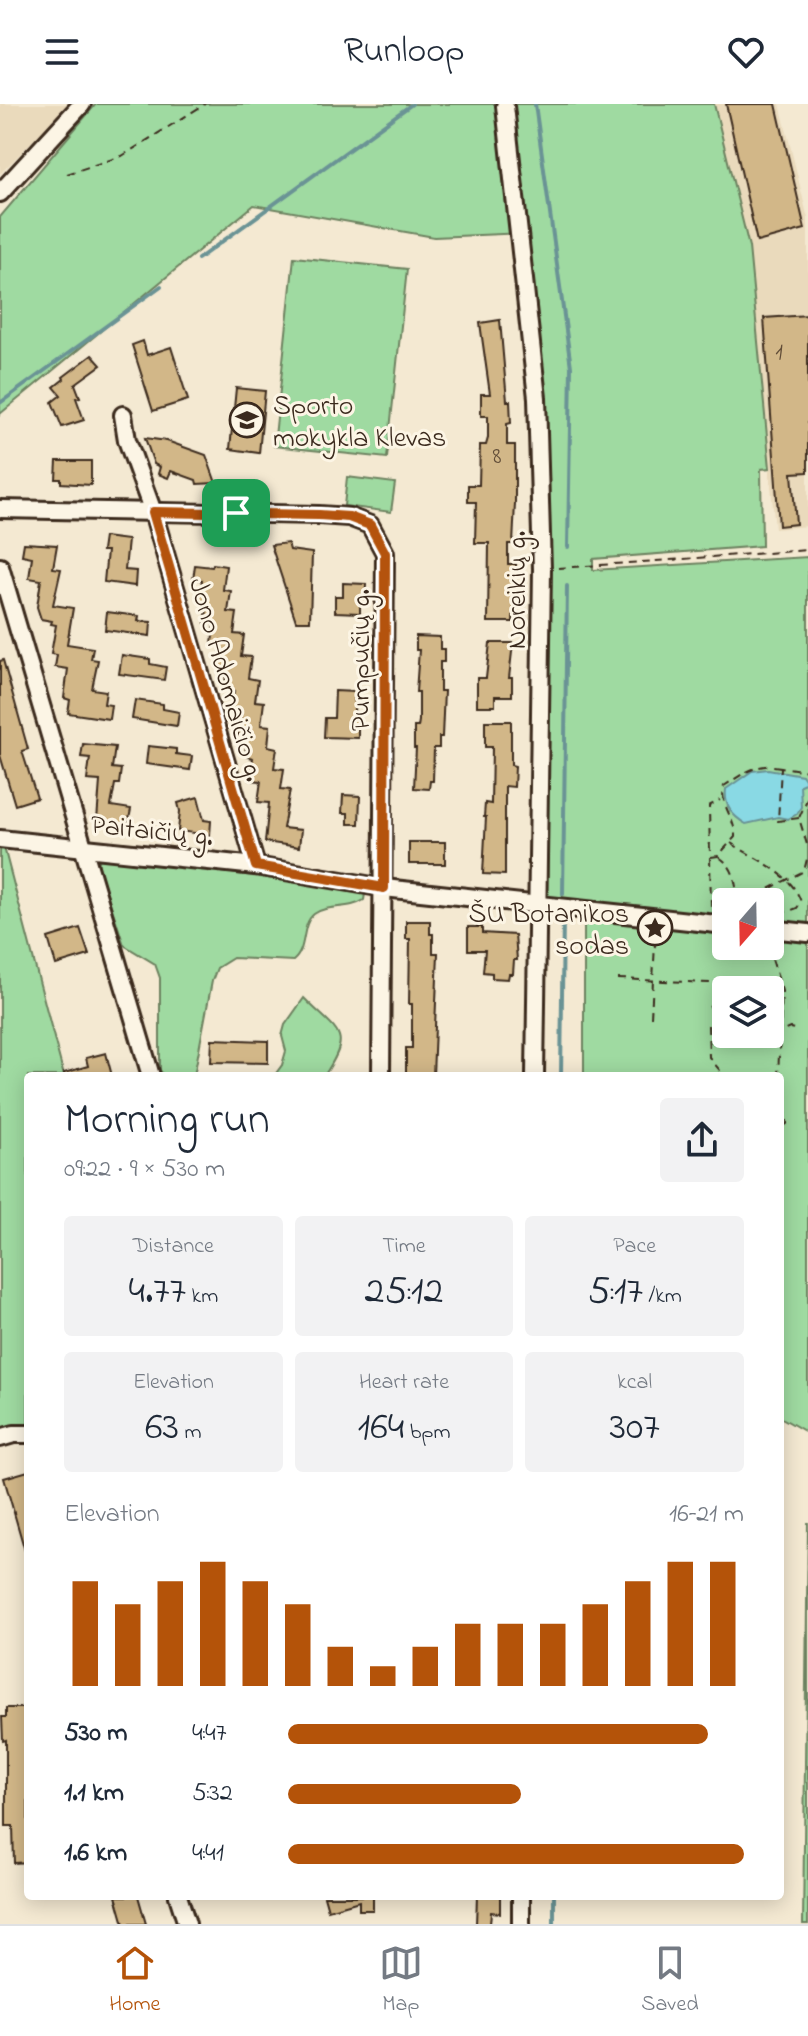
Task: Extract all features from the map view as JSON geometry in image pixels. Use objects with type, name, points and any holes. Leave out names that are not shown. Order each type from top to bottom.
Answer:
[{"type":"street","points":[[0,193],[82,104]]},
{"type":"street","name":"Noreikių g.","points":[[505,106],[537,398],[542,569],[535,1072]]},
{"type":"street","name":"Jono Adomaičio g.","points":[[123,415],[127,440],[153,512],[256,866]]},
{"type":"street","name":"Pumpučių g.","points":[[0,509],[319,515],[349,517],[370,525],[385,553],[381,1072]]},
{"type":"street","points":[[0,567],[150,1072]]},
{"type":"street","name":"Paitaičių g.","points":[[0,839],[256,866],[384,888],[712,923]]},
{"type":"street","points":[[784,930],[808,933]]},
{"type":"street","points":[[0,1438],[24,1434]]},
{"type":"street","points":[[179,1900],[187,1924]]},
{"type":"street","points":[[521,1900],[521,1924]]},
{"type":"path","points":[[67,174],[122,156],[205,104]]},
{"type":"path","points":[[542,569],[808,550]]},
{"type":"path","points":[[711,857],[718,856],[735,837],[736,826],[722,799],[724,786],[755,766],[808,771]]},
{"type":"path","points":[[781,768],[778,821],[799,818]]},
{"type":"path","points":[[808,797],[799,818],[808,848]]},
{"type":"path","points":[[714,888],[709,806],[722,799]]},
{"type":"path","points":[[730,843],[788,880],[797,891],[801,902],[797,908],[784,912]]},
{"type":"path","points":[[771,888],[804,871],[808,855]]},
{"type":"path","points":[[718,856],[729,863],[737,888]]},
{"type":"path","points":[[651,1017],[655,944]]},
{"type":"path","points":[[618,979],[710,983]]},
{"type":"path","points":[[712,1021],[708,1025],[706,1038],[709,1057],[721,1072]]},
{"type":"path","points":[[784,1030],[799,1030]]},
{"type":"path","points":[[778,1072],[779,1048]]},
{"type":"shaded area","points":[[0,104],[69,104],[0,174]]},
{"type":"shaded area","points":[[714,104],[780,104],[808,219],[808,526],[775,529],[749,247]]},
{"type":"green space","points":[[96,104],[714,104],[749,247],[770,468],[761,469],[762,546],[593,559],[593,570],[808,557],[808,1433],[784,1419],[784,1072],[584,1072],[584,906],[546,901],[549,558],[523,233],[434,237],[254,205],[0,414],[0,217]]},
{"type":"green space","points":[[294,257],[407,269],[387,458],[274,446]]},
{"type":"green space","points":[[347,477],[395,483],[391,512],[344,506]]},
{"type":"green space","points":[[0,832],[63,1072],[24,1072],[24,1435],[0,1438]]},
{"type":"green space","points":[[100,857],[365,894],[364,900],[358,903],[314,914],[307,924],[301,950],[293,961],[233,958],[217,968],[195,1072],[161,1072],[160,978],[155,964],[124,945],[98,866]]},
{"type":"green space","points":[[304,998],[333,1026],[340,1041],[326,1072],[277,1072],[286,1051],[282,1036],[285,1025]]},
{"type":"green space","points":[[808,1522],[808,1924],[803,1924]]},
{"type":"water","points":[[768,769],[802,775],[807,782],[800,785],[801,807],[797,814],[788,819],[778,817],[746,824],[730,810],[726,789],[752,771]]},
{"type":"building","points":[[726,104],[776,104],[805,229],[757,242]]},
{"type":"building","points":[[808,315],[808,472],[792,473],[796,524],[779,526],[764,318]]},
{"type":"building","points":[[500,320],[507,401],[510,401],[511,423],[507,424],[507,445],[515,445],[513,544],[508,544],[508,564],[516,564],[513,622],[488,622],[489,543],[475,543],[476,502],[468,502],[468,485],[479,485],[480,445],[486,445],[488,438],[488,416],[481,416],[481,394],[490,394],[480,323]]},
{"type":"building","points":[[143,341],[147,355],[171,347],[188,400],[153,411],[132,345]]},
{"type":"building","points":[[92,355],[101,365],[75,384],[80,397],[76,398],[84,420],[62,427],[52,402],[61,395],[54,387]]},
{"type":"building","name":"Sporto mokykla Klevas","points":[[236,388],[265,391],[259,453],[230,449]]},
{"type":"building","points":[[145,438],[167,441],[206,455],[216,483],[197,484],[196,480],[171,471],[168,478],[158,474],[160,467],[154,464]]},
{"type":"building","points":[[57,461],[91,461],[91,485],[61,483],[61,479],[56,479]]},
{"type":"building","points":[[104,537],[128,540],[125,570],[136,571],[135,586],[104,582],[107,551],[102,551]]},
{"type":"building","points":[[24,543],[57,545],[53,568],[61,569],[53,605],[73,608],[67,644],[93,648],[91,659],[98,660],[92,689],[106,691],[104,704],[111,705],[109,719],[68,713],[70,700],[64,698],[68,669],[55,667],[57,655],[51,654],[56,625],[41,619],[37,607],[41,580],[29,578],[32,557],[22,555]]},
{"type":"building","points":[[288,543],[290,550],[312,553],[310,621],[296,621],[271,545]]},
{"type":"building","points":[[213,564],[226,566],[223,590],[231,591],[228,612],[237,613],[234,634],[244,635],[241,656],[251,657],[248,678],[258,680],[255,701],[264,702],[261,725],[270,726],[268,746],[277,748],[274,768],[284,769],[281,789],[290,790],[283,828],[301,830],[299,847],[265,842],[269,803],[258,802],[261,781],[250,780],[253,758],[245,756],[247,736],[238,735],[241,715],[231,714],[234,691],[224,690],[227,668],[218,667],[221,647],[212,645],[214,624],[205,623],[208,602],[199,601],[202,580],[193,579],[195,565],[212,567]]},
{"type":"building","points":[[343,583],[366,584],[365,606],[360,606],[360,613],[335,612],[335,596],[343,596]]},
{"type":"building","points":[[107,612],[139,616],[138,621],[151,622],[150,636],[105,630]]},
{"type":"building","points":[[416,636],[440,637],[440,649],[444,649],[444,662],[440,662],[440,691],[444,691],[442,737],[439,737],[439,748],[434,748],[433,781],[430,781],[429,789],[414,788],[414,727],[418,727],[419,721],[419,692],[416,692],[419,650],[416,650]]},
{"type":"building","points":[[490,643],[513,643],[509,678],[512,678],[512,696],[495,696],[495,706],[477,706],[477,678],[486,678]]},
{"type":"building","points":[[122,655],[150,659],[150,664],[166,667],[164,680],[119,674]]},
{"type":"building","points":[[3,660],[28,749],[22,751],[37,798],[15,805],[0,755],[0,661]]},
{"type":"building","points":[[335,691],[355,692],[358,738],[324,737],[325,718],[334,718]]},
{"type":"building","points":[[135,700],[163,704],[163,709],[179,712],[177,726],[132,719]]},
{"type":"building","points":[[485,721],[511,721],[511,765],[515,766],[514,787],[505,786],[505,875],[483,874],[485,803],[491,804],[492,747],[485,747]]},
{"type":"building","points":[[83,744],[115,747],[112,768],[121,769],[111,806],[131,809],[128,825],[97,821],[100,781],[87,780],[90,758],[81,757]]},
{"type":"building","points":[[148,746],[176,749],[176,754],[192,756],[190,770],[146,764]]},
{"type":"building","points":[[343,795],[360,796],[359,824],[348,824],[348,813],[342,813]]},
{"type":"building","points":[[198,797],[204,820],[211,821],[210,835],[178,831],[178,803]]},
{"type":"building","points":[[409,842],[445,842],[445,864],[409,864]]},
{"type":"building","points":[[406,921],[430,921],[433,953],[438,953],[433,1072],[406,1072],[406,1048],[412,1048],[412,1004],[409,1004],[410,939],[406,939]]},
{"type":"building","points":[[468,927],[482,927],[482,933],[515,935],[517,960],[514,960],[513,974],[509,974],[508,979],[492,978],[492,973],[483,972],[485,950],[468,950]]},
{"type":"building","points":[[80,928],[89,955],[56,965],[48,938]]},
{"type":"building","points":[[212,1039],[268,1041],[268,1063],[211,1062]]},
{"type":"building","points":[[106,1053],[111,1072],[67,1072],[88,1066],[86,1058]]},
{"type":"building","points":[[24,1472],[24,1548],[4,1478]]},
{"type":"building","points":[[6,1708],[24,1708],[24,1862],[14,1863],[13,1826],[6,1826],[6,1740],[3,1741],[2,1717],[6,1717]]},
{"type":"building","points":[[117,1900],[139,1900],[146,1924],[124,1924]]},
{"type":"building","points":[[325,1900],[373,1900],[373,1910],[359,1910],[359,1901],[328,1910]]},
{"type":"building","points":[[477,1900],[500,1900],[500,1913],[491,1912],[490,1924],[476,1924]]},
{"type":"waterway","points":[[198,259],[412,104]]},
{"type":"waterway","points":[[535,104],[571,367],[568,547]]},
{"type":"waterway","points":[[0,403],[161,286]]},
{"type":"waterway","points":[[563,894],[567,586]]},
{"type":"waterway","points":[[561,1072],[563,916]]},
{"type":"waterway","points":[[554,1900],[554,1924]]},
{"type":"place","name":"Sporto mokykla Klevas","points":[[247,420]]},
{"type":"place","name":"ŠU Botanikos sodas","points":[[655,928]]},
{"type":"route","points":[[153,512],[236,513],[349,517],[370,525],[385,553],[384,888],[256,866],[153,512]]}]
